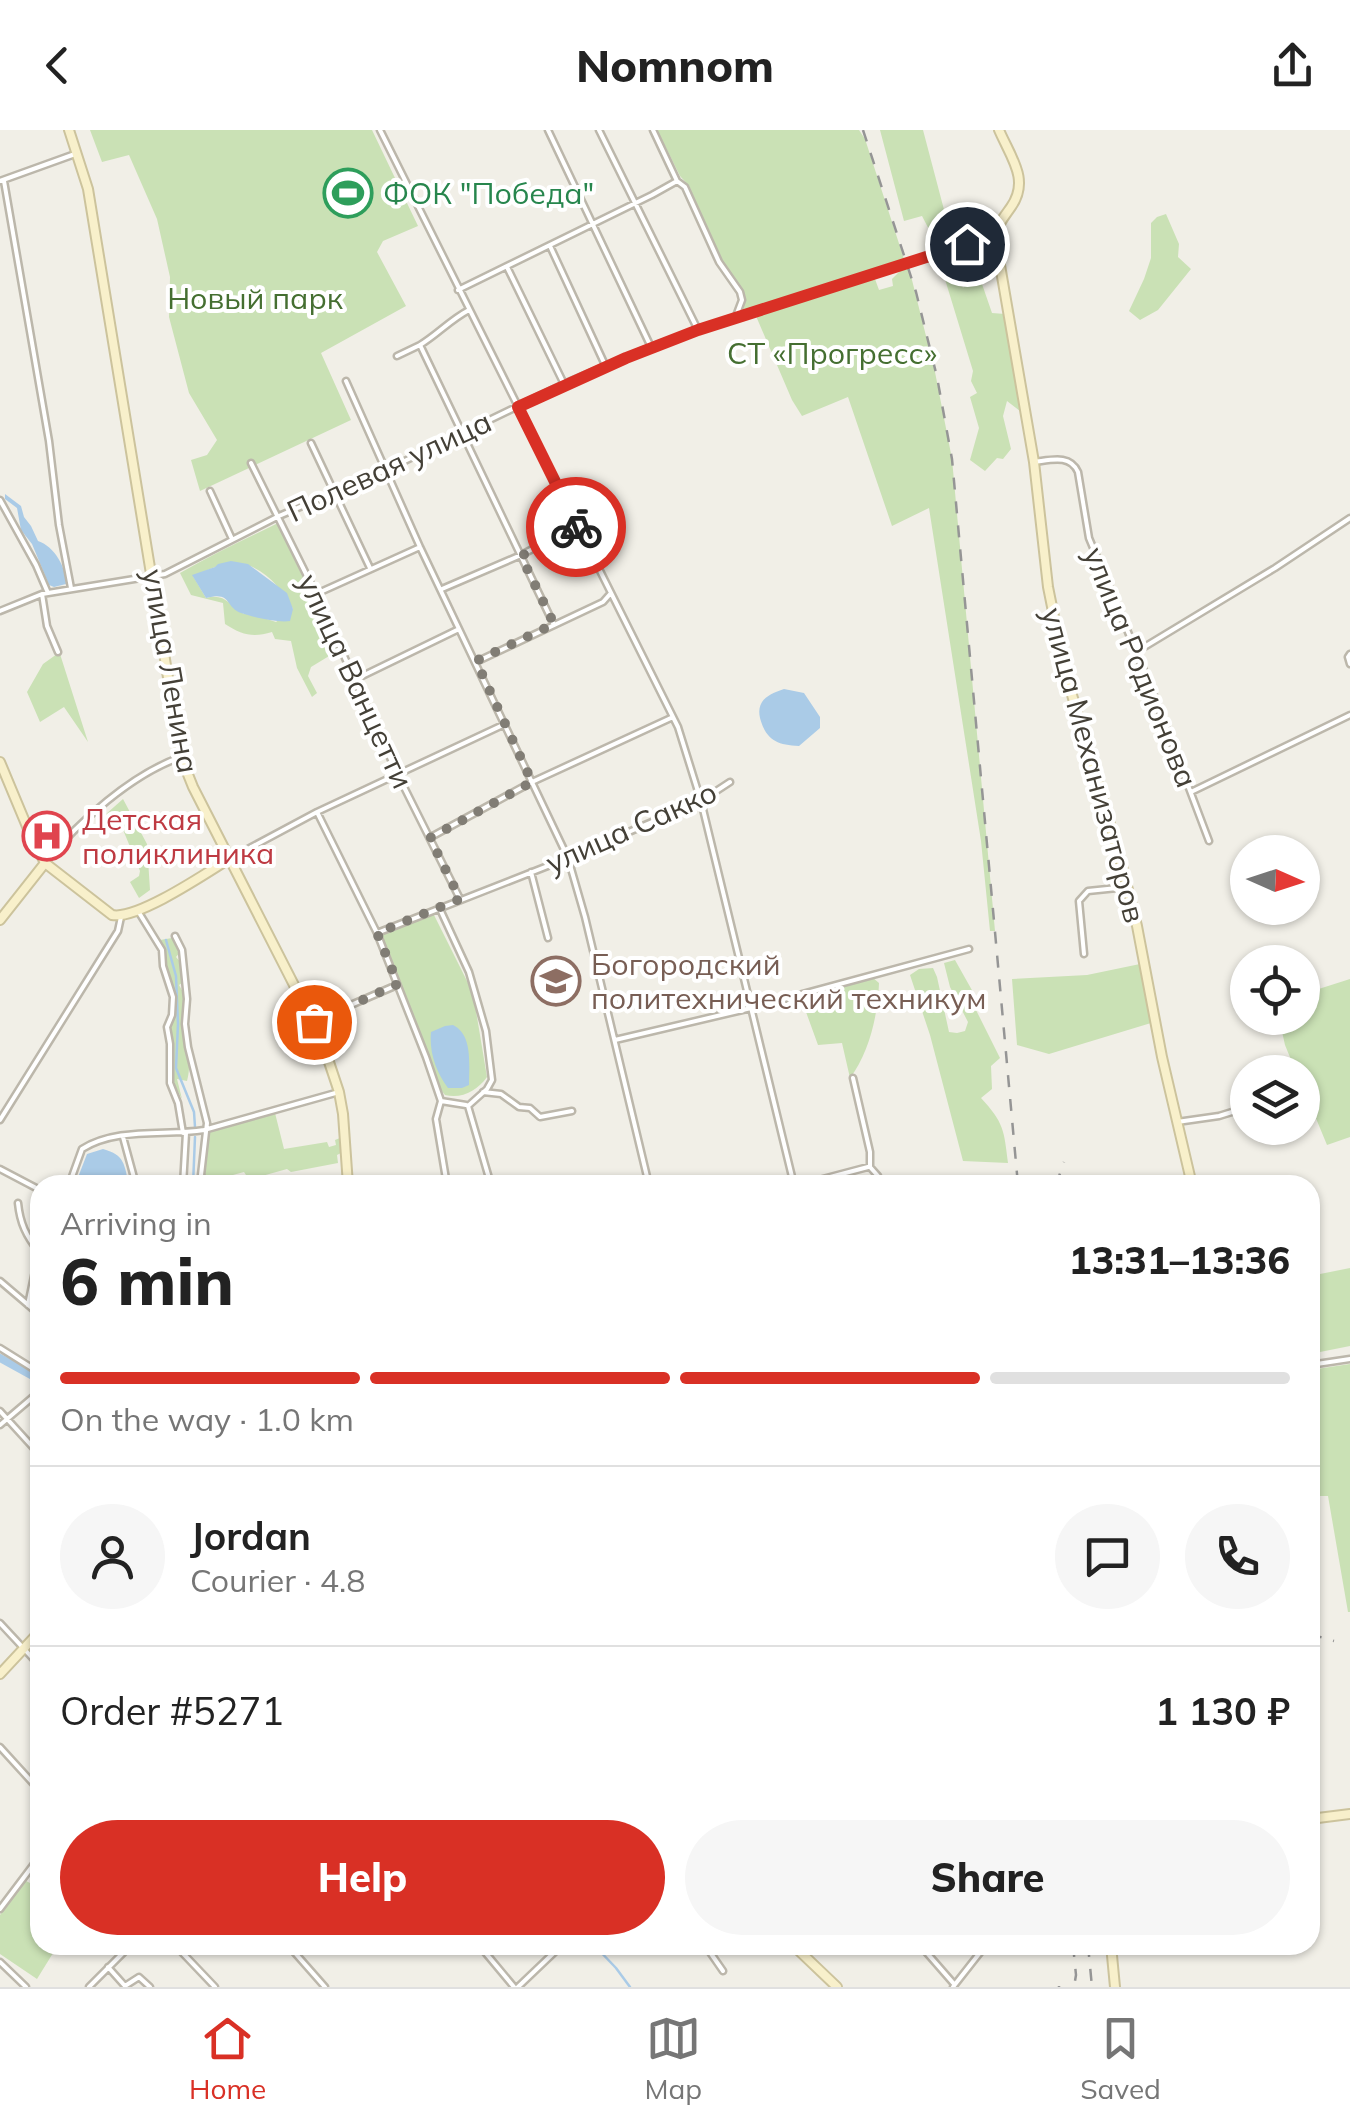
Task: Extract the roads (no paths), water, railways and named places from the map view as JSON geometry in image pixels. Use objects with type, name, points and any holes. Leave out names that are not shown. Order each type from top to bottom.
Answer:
[{"type":"street","name":"улица Ленина","points":[[69,130],[88,189],[181,757],[190,782],[314,1022],[338,1092],[348,1175]]},
{"type":"street","points":[[380,130],[673,717],[701,801],[794,1175]]},
{"type":"street","points":[[548,130],[652,347]]},
{"type":"street","points":[[599,130],[698,330]]},
{"type":"street","points":[[653,130],[678,181],[685,187],[719,262],[740,292],[742,300],[735,317]]},
{"type":"street","points":[[996,229],[1018,196],[1020,184],[999,130]]},
{"type":"street","points":[[71,588],[2,181],[76,153]]},
{"type":"street","points":[[458,290],[678,181]]},
{"type":"street","name":"Полевая улица","points":[[0,611],[71,588],[164,574],[279,516],[606,366],[735,317],[948,251],[996,229]]},
{"type":"street","name":"улица Механизаторов","points":[[996,229],[994,236],[1039,461],[1048,587],[1065,671],[1128,887],[1190,1175]]},
{"type":"street","points":[[550,246],[606,366]]},
{"type":"street","points":[[507,266],[564,384]]},
{"type":"street","points":[[397,356],[439,334],[448,321],[468,310]]},
{"type":"street","points":[[420,344],[554,624]]},
{"type":"street","points":[[346,381],[568,858],[646,1175]]},
{"type":"street","points":[[310,444],[370,568]]},
{"type":"street","name":"улица Родионова","points":[[1039,461],[1066,460],[1075,465],[1089,538],[1209,841]]},
{"type":"street","name":"улица Ванцетти","points":[[252,463],[460,899]]},
{"type":"street","points":[[210,491],[232,539]]},
{"type":"street","points":[[0,500],[36,565],[46,594],[47,626],[58,652]]},
{"type":"street","points":[[1136,652],[1350,518]]},
{"type":"street","points":[[442,589],[521,556],[577,526]]},
{"type":"street","points":[[316,594],[420,546]]},
{"type":"street","points":[[476,661],[603,602],[611,593]]},
{"type":"street","points":[[354,680],[459,629]]},
{"type":"street","points":[[1350,654],[1350,664]]},
{"type":"street","points":[[1190,792],[1350,715]]},
{"type":"street","points":[[430,838],[532,782],[673,717]]},
{"type":"street","points":[[0,762],[45,862],[105,911],[121,917],[317,812],[504,724]]},
{"type":"street","points":[[0,920],[79,826],[133,780],[181,757]]},
{"type":"street","name":"улица Сакко","points":[[377,933],[568,858],[701,801],[730,782]]},
{"type":"street","points":[[317,812],[377,933],[441,1102],[436,1118],[445,1175]]},
{"type":"street","name":"улица Сакко","points":[[531,872],[548,938]]},
{"type":"street","points":[[1084,954],[1080,901],[1088,892],[1128,887]]},
{"type":"street","points":[[439,908],[480,1003],[492,1080],[468,1106]]},
{"type":"street","points":[[138,911],[162,950],[173,997],[167,1027],[170,1083],[184,1133],[183,1175]]},
{"type":"street","points":[[0,1120],[118,931],[121,917]]},
{"type":"street","points":[[175,936],[182,950],[188,1000],[188,1046],[207,1123],[201,1175]]},
{"type":"street","points":[[614,1040],[751,1008],[969,949]]},
{"type":"street","points":[[314,1022],[398,984]]},
{"type":"street","points":[[853,1078],[870,1167],[877,1175]]},
{"type":"street","points":[[72,1175],[82,1149],[114,1136],[204,1130],[338,1092]]},
{"type":"street","points":[[483,1092],[501,1094],[540,1117],[572,1111]]},
{"type":"street","points":[[441,1102],[468,1106]]},
{"type":"street","points":[[468,1106],[488,1175]]},
{"type":"street","points":[[1178,1122],[1230,1113]]},
{"type":"street","points":[[123,1136],[133,1175]]},
{"type":"street","points":[[838,1175],[870,1167]]},
{"type":"street","points":[[0,1169],[30,1185]]},
{"type":"street","points":[[18,1202],[19,1220],[30,1242]]},
{"type":"street","points":[[0,1281],[28,1305],[30,1294]]},
{"type":"street","points":[[0,1348],[30,1366]]},
{"type":"street","points":[[1320,1364],[1350,1359]]},
{"type":"street","points":[[0,1425],[30,1399]]},
{"type":"street","points":[[0,1411],[30,1444]]},
{"type":"street","points":[[0,1623],[30,1655]]},
{"type":"street","points":[[0,1674],[30,1642]]},
{"type":"street","points":[[0,1747],[30,1780]]},
{"type":"street","points":[[1320,1818],[1350,1814]]},
{"type":"street","points":[[0,1910],[30,1870]]},
{"type":"street","points":[[89,1987],[121,1955]]},
{"type":"street","points":[[185,1955],[215,1987]]},
{"type":"street","points":[[297,1955],[326,1987]]},
{"type":"street","points":[[488,1955],[516,1987],[551,1955]]},
{"type":"street","points":[[712,1955],[723,1971]]},
{"type":"street","points":[[804,1955],[837,1987]]},
{"type":"street","points":[[928,1955],[954,1986],[978,1955]]},
{"type":"street","points":[[1112,1955],[1116,1987]]},
{"type":"street","points":[[0,1962],[26,1987]]},
{"type":"street","points":[[108,1968],[125,1986],[139,1977],[150,1987]]},
{"type":"water","points":[[5,494],[21,506],[38,541],[58,558],[66,584],[49,585],[32,544],[21,530],[17,508],[5,499]]},
{"type":"water","points":[[231,561],[248,564],[287,593],[293,609],[290,621],[241,613],[220,596],[206,598],[192,575]]},
{"type":"water","points":[[784,689],[804,693],[820,717],[820,728],[799,746],[774,740],[760,718],[762,702]]},
{"type":"water","points":[[453,1025],[464,1036],[468,1051],[469,1085],[462,1088],[448,1088],[431,1047],[431,1032]]},
{"type":"water","points":[[110,1151],[120,1157],[126,1175],[79,1175],[87,1154]]},
{"type":"waterway","points":[[166,940],[176,976],[176,1068],[194,1112],[195,1127]]},
{"type":"waterway","points":[[193,1175],[195,1137]]},
{"type":"waterway","points":[[0,1358],[30,1374]]},
{"type":"waterway","points":[[604,1955],[630,1987]]},
{"type":"railway","points":[[863,130],[916,292],[952,459],[1017,1175]]},
{"type":"railway","points":[[1059,1175],[1064,1162]]},
{"type":"railway","points":[[1320,1637],[1334,1641]]},
{"type":"railway","points":[[1074,1955],[1074,1987]]},
{"type":"railway","points":[[1089,1955],[1092,1987]]},
{"type":"place","name":"ФОК \"Победа\"","points":[[348,193]]},
{"type":"place","name":"Детская поликлиника","points":[[47,836]]},
{"type":"place","name":"Богородский политехнический техникум","points":[[556,981]]},
{"type":"park label","name":"Новый парк","points":[[255,298]]},
{"type":"park label","name":"СТ «Прогресс»","points":[[832,353]]}]
